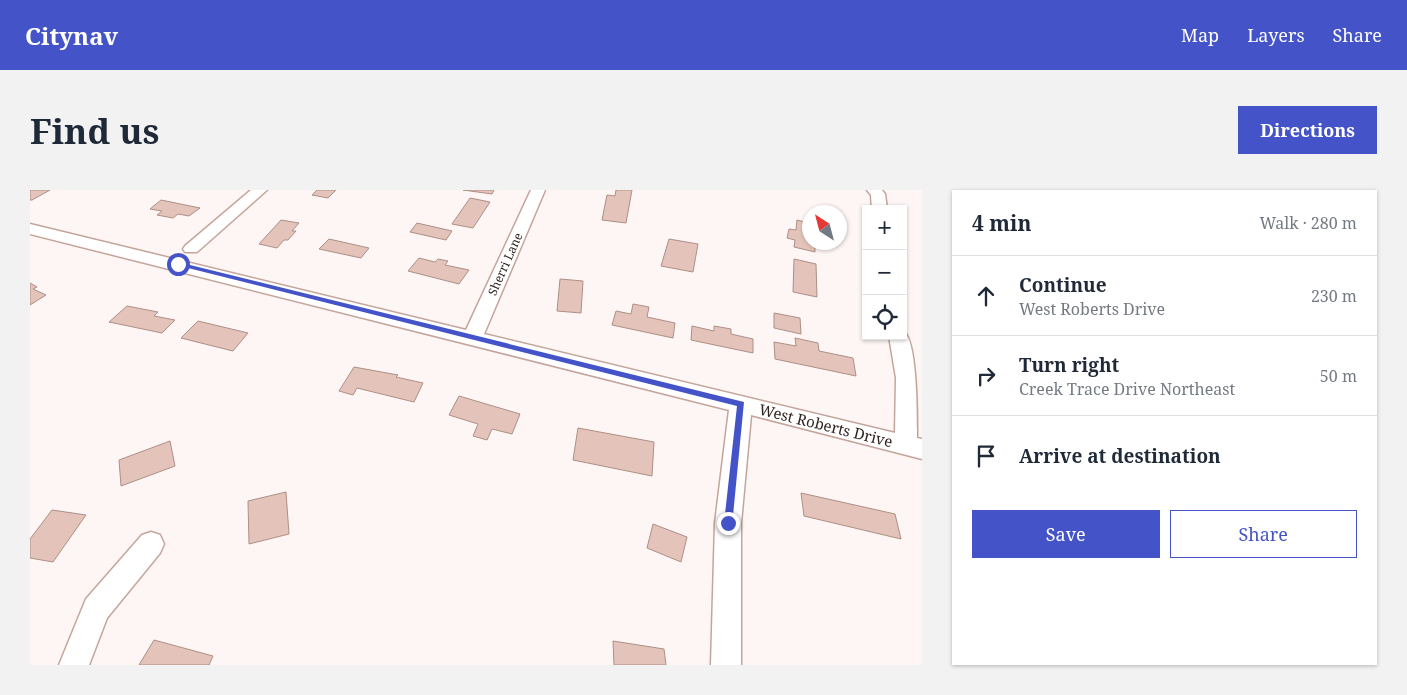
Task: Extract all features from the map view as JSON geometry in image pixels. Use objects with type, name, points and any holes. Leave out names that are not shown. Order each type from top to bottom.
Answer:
[{"type":"street","points":[[191,249],[260,190]]},
{"type":"street","name":"Sherri Lane","points":[[472,338],[538,190]]},
{"type":"street","points":[[874,190],[878,194],[879,205]]},
{"type":"street","name":"West Roberts Drive","points":[[30,230],[914,446]]},
{"type":"street","points":[[900,340],[914,446]]},
{"type":"street","points":[[726,665],[728,523],[741,404]]},
{"type":"street","points":[[74,665],[96,609],[150,544]]},
{"type":"building","points":[[30,190],[50,190],[30,200]]},
{"type":"building","points":[[317,190],[336,190],[328,198],[312,195]]},
{"type":"building","points":[[463,190],[494,190],[492,194]]},
{"type":"building","points":[[616,190],[632,190],[626,223],[602,220],[607,195],[615,196]]},
{"type":"building","points":[[470,198],[490,202],[473,228],[452,224]]},
{"type":"building","points":[[161,200],[200,208],[189,216],[178,214],[173,218],[157,215],[162,211],[150,209]]},
{"type":"building","points":[[281,220],[299,223],[292,231],[296,231],[288,240],[284,240],[277,248],[259,244]]},
{"type":"building","points":[[797,220],[802,221],[802,249],[794,247],[795,240],[787,238],[789,229],[796,230]]},
{"type":"building","points":[[417,223],[452,231],[446,240],[410,232]]},
{"type":"building","points":[[329,239],[369,248],[361,258],[319,249]]},
{"type":"building","points":[[669,239],[698,244],[693,272],[661,266]]},
{"type":"building","points":[[419,258],[435,262],[438,259],[448,261],[445,265],[469,270],[459,284],[408,271]]},
{"type":"building","points":[[794,259],[816,264],[817,297],[793,292]]},
{"type":"building","points":[[560,279],[583,281],[581,313],[557,311]]},
{"type":"building","points":[[30,283],[37,287],[33,289],[46,295],[30,305]]},
{"type":"building","points":[[633,304],[649,307],[647,317],[675,323],[673,338],[612,325],[616,311],[631,314]]},
{"type":"building","points":[[127,306],[158,312],[154,316],[175,320],[162,333],[109,322]]},
{"type":"building","points":[[774,313],[800,318],[801,334],[774,328]]},
{"type":"building","points":[[198,321],[248,333],[233,351],[181,338]]},
{"type":"building","points":[[692,326],[714,331],[714,326],[731,329],[731,334],[753,339],[753,353],[691,340]]},
{"type":"building","points":[[795,338],[818,343],[819,351],[853,358],[856,376],[775,359],[774,342],[796,346]]},
{"type":"building","points":[[354,367],[398,375],[396,377],[423,383],[414,402],[357,388],[353,395],[339,391]]},
{"type":"building","points":[[459,396],[520,414],[512,434],[492,429],[487,440],[473,436],[478,424],[449,415]]},
{"type":"building","points":[[578,428],[654,442],[652,476],[573,460]]},
{"type":"building","points":[[170,441],[175,466],[121,486],[119,460]]},
{"type":"building","points":[[286,492],[289,534],[249,544],[248,501]]},
{"type":"building","points":[[801,493],[895,514],[901,539],[804,516]]},
{"type":"building","points":[[52,510],[86,515],[53,562],[30,558],[30,539]]},
{"type":"building","points":[[653,524],[687,537],[681,562],[647,548]]},
{"type":"building","points":[[154,640],[213,656],[209,665],[139,665]]},
{"type":"building","points":[[613,641],[664,649],[666,665],[614,665]]},
{"type":"route","points":[[178,264],[741,404],[728,523]]}]
